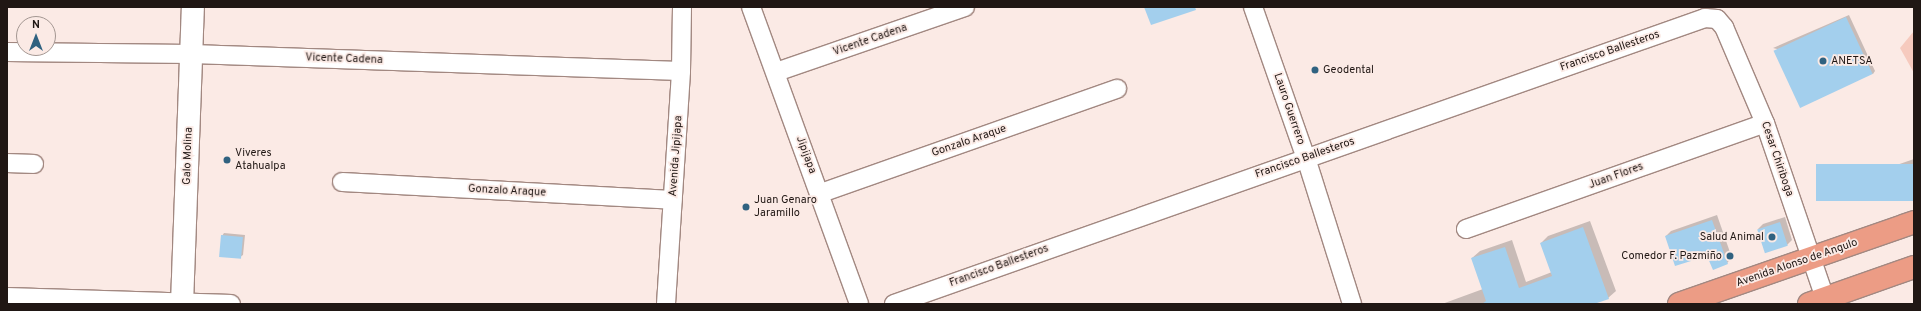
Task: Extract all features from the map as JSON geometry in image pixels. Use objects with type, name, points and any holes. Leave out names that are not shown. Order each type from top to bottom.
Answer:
[{"type":"main road","name":"Avenida Alonso de Angulo","points":[[1679,304],[1812,259],[1914,222]]},
{"type":"main road","points":[[1820,302],[1914,267]]},
{"type":"street","name":"Galo Molina","points":[[182,303],[194,7]]},
{"type":"street","name":"Avenida Jipijapa","points":[[666,304],[681,71],[682,7]]},
{"type":"street","name":"Jipijapa","points":[[752,7],[821,194],[859,304]]},
{"type":"street","name":"Vicente Cadena","points":[[776,72],[965,7]]},
{"type":"street","name":"Lauro Guerrero","points":[[1253,7],[1306,158],[1352,304]]},
{"type":"street","name":"Francisco Ballesteros","points":[[894,304],[1705,18],[1717,19]]},
{"type":"street","name":"Cesar Chiriboga","points":[[1717,19],[1724,27],[1765,123],[1812,259],[1820,302]]},
{"type":"street","name":"Vicente Cadena","points":[[7,52],[192,54],[681,71]]},
{"type":"street","name":"Gonzalo Araque","points":[[821,194],[1117,90]]},
{"type":"street","name":"Juan Flores","points":[[1466,229],[1765,123]]},
{"type":"street","points":[[7,163],[34,164]]},
{"type":"street","name":"Gonzalo Araque","points":[[342,182],[673,200]]},
{"type":"street","points":[[7,297],[231,304]]},
{"type":"shaded area","points":[[1914,31],[1914,73],[1900,48]]},
{"type":"building","points":[[1144,7],[1195,7],[1196,10],[1151,25]]},
{"type":"building","name":"ANETSA","points":[[1846,17],[1873,74],[1800,108],[1773,51]]},
{"type":"building","points":[[1816,164],[1914,164],[1914,201],[1816,201]]},
{"type":"building","points":[[1712,220],[1728,264],[1713,270],[1707,256],[1675,266],[1665,236]]},
{"type":"building","name":"Salud Animal","points":[[1780,222],[1788,246],[1765,253],[1757,229]]},
{"type":"building","points":[[1583,227],[1609,299],[1594,304],[1482,304],[1486,301],[1471,258],[1505,247],[1519,288],[1552,276],[1540,243]]},
{"type":"building","points":[[221,235],[243,237],[241,259],[219,257]]},
{"type":"place","name":"ANETSA","points":[[1823,61]]},
{"type":"place","name":"Geodental","points":[[1315,70]]},
{"type":"place","name":"Viveres Atahualpa","points":[[227,160]]},
{"type":"place","name":"Juan Genaro Jaramillo","points":[[746,207]]},
{"type":"place","name":"Salud Animal","points":[[1772,237]]},
{"type":"place","name":"Comedor F. Pazmiño","points":[[1730,256]]}]
